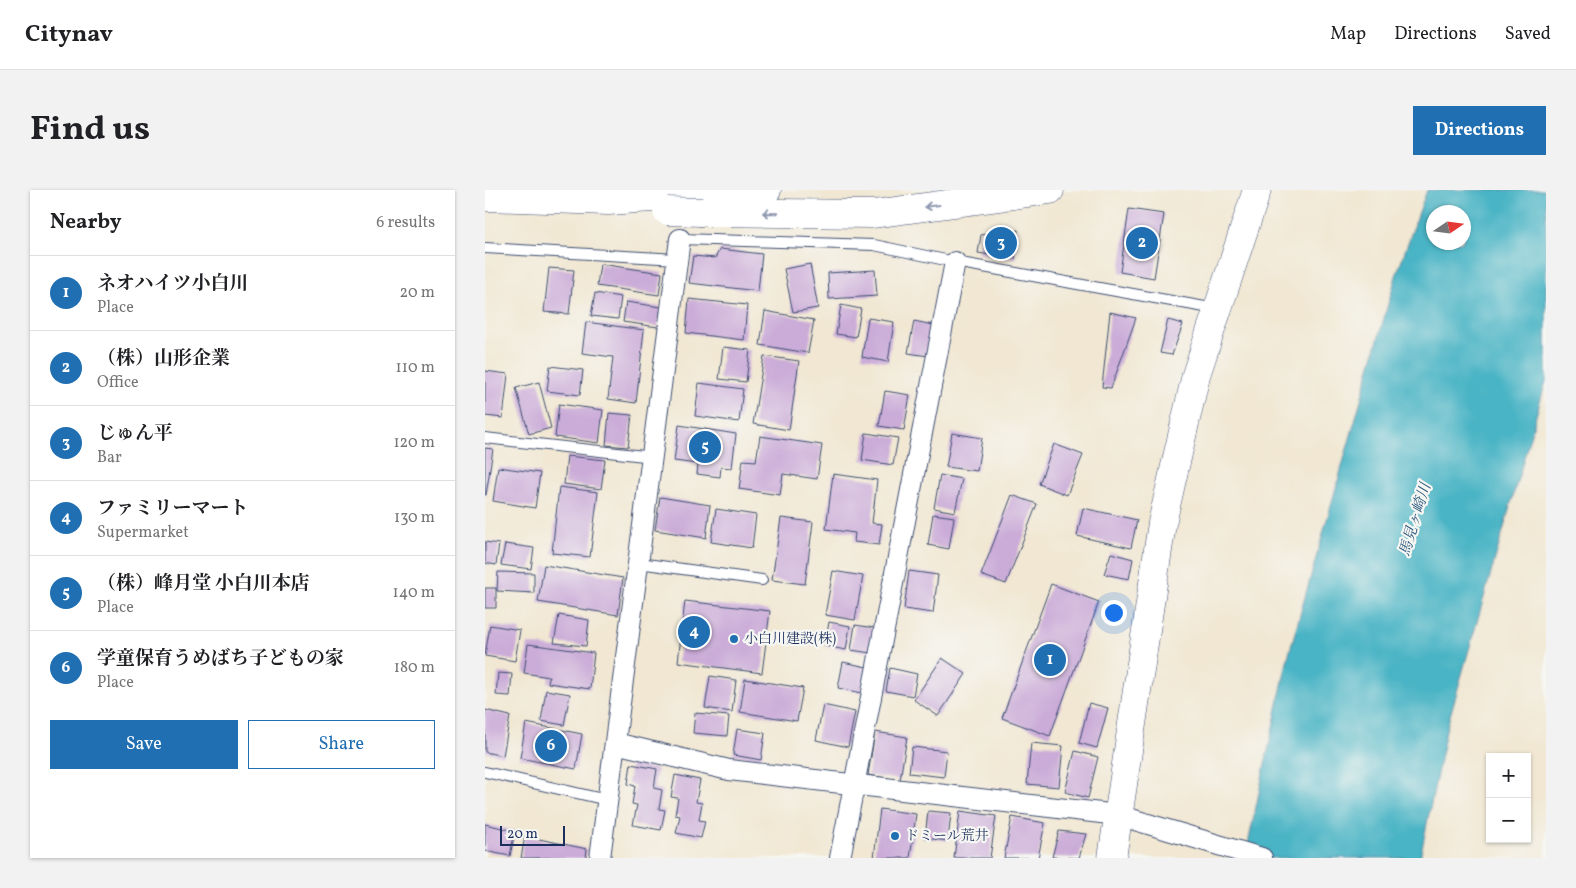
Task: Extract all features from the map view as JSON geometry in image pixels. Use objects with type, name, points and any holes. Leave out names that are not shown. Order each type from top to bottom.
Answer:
[{"type":"main road","points":[[485,198],[608,201],[767,190]]},
{"type":"main road","points":[[485,198],[523,206],[702,212],[873,214],[1050,190]]},
{"type":"main road","points":[[1112,858],[1162,523],[1196,375],[1257,190]]},
{"type":"street","points":[[600,858],[680,239]]},
{"type":"street","points":[[840,858],[955,262]]},
{"type":"street","points":[[615,743],[729,770],[1118,815],[1260,857]]},
{"type":"lane","points":[[680,239],[875,245],[955,262],[1217,309]]},
{"type":"lane","points":[[485,248],[677,259]]},
{"type":"lane","points":[[485,438],[653,457]]},
{"type":"lane","points":[[639,563],[763,580]]},
{"type":"lane","points":[[485,772],[607,800]]},
{"type":"water","name":"馬見ヶ崎川","points":[[1427,190],[1546,190],[1546,381],[1446,730],[1420,858],[1245,858],[1288,657],[1396,276]]},
{"type":"building","points":[[1129,209],[1164,214],[1154,278],[1120,272]]},
{"type":"building","points":[[1018,230],[1015,259],[978,253],[981,235]]},
{"type":"building","points":[[720,249],[762,254],[758,291],[689,283],[693,256],[715,258]]},
{"type":"building","points":[[600,264],[662,273],[659,295],[597,286]]},
{"type":"building","points":[[810,264],[818,308],[793,312],[784,269]]},
{"type":"building","points":[[549,268],[574,270],[569,314],[544,312]]},
{"type":"building","points":[[875,270],[877,296],[829,299],[828,273]]},
{"type":"building","points":[[595,293],[621,297],[618,319],[591,316]]},
{"type":"building","points":[[689,299],[747,305],[744,340],[686,333]]},
{"type":"building","points":[[626,302],[661,307],[658,327],[623,322]]},
{"type":"building","points":[[841,305],[861,309],[856,337],[836,334]]},
{"type":"building","points":[[765,311],[814,320],[808,353],[760,345]]},
{"type":"building","points":[[1110,312],[1136,318],[1111,388],[1102,387]]},
{"type":"building","points":[[868,318],[894,322],[888,362],[862,357]]},
{"type":"building","points":[[1168,320],[1183,324],[1172,355],[1160,353]]},
{"type":"building","points":[[914,321],[933,325],[928,356],[908,353]]},
{"type":"building","points":[[586,322],[644,330],[636,403],[608,399],[613,357],[582,353]]},
{"type":"building","points":[[723,347],[750,350],[746,382],[719,379]]},
{"type":"building","points":[[764,356],[799,361],[789,430],[753,424]]},
{"type":"building","points":[[550,366],[583,370],[580,395],[547,391]]},
{"type":"building","points":[[485,371],[508,374],[503,418],[485,416]]},
{"type":"building","points":[[539,382],[551,428],[529,434],[516,388]]},
{"type":"building","points":[[699,383],[743,389],[739,422],[695,416]]},
{"type":"building","points":[[885,391],[910,395],[904,430],[879,426]]},
{"type":"building","points":[[559,404],[603,410],[599,443],[555,437]]},
{"type":"building","points":[[609,413],[632,415],[628,447],[606,445]]},
{"type":"building","points":[[679,425],[736,434],[732,468],[721,467],[720,477],[697,474],[698,464],[674,461]]},
{"type":"building","points":[[866,433],[898,438],[893,465],[862,460]]},
{"type":"building","points":[[952,433],[982,438],[977,471],[946,467]]},
{"type":"building","points":[[760,436],[822,445],[817,479],[783,474],[780,495],[739,489],[743,460],[756,461]]},
{"type":"building","points":[[1054,444],[1083,455],[1067,495],[1039,484]]},
{"type":"building","points":[[485,448],[493,449],[486,495],[485,495]]},
{"type":"building","points":[[567,456],[605,460],[601,489],[564,484]]},
{"type":"building","points":[[498,467],[540,473],[535,508],[493,501]]},
{"type":"building","points":[[833,474],[877,480],[872,523],[882,524],[879,545],[854,542],[855,533],[826,529]]},
{"type":"building","points":[[940,475],[962,479],[955,512],[934,508]]},
{"type":"building","points":[[559,487],[598,492],[590,557],[552,553]]},
{"type":"building","points":[[1012,495],[1037,504],[1006,584],[981,575]]},
{"type":"building","points":[[660,497],[710,505],[706,538],[655,530]]},
{"type":"building","points":[[1083,508],[1137,520],[1131,548],[1077,536]]},
{"type":"building","points":[[716,509],[756,515],[752,548],[711,542]]},
{"type":"building","points":[[933,514],[954,517],[949,549],[928,545]]},
{"type":"building","points":[[781,518],[813,522],[805,584],[772,580]]},
{"type":"building","points":[[485,542],[499,544],[496,565],[485,563]]},
{"type":"building","points":[[505,544],[534,548],[531,569],[501,565]]},
{"type":"building","points":[[1111,553],[1133,559],[1129,579],[1104,574]]},
{"type":"building","points":[[544,565],[623,578],[618,615],[538,602]]},
{"type":"building","points":[[833,571],[863,576],[855,620],[825,615]]},
{"type":"building","points":[[909,571],[938,575],[933,613],[904,609]]},
{"type":"building","points":[[498,572],[534,573],[534,593],[497,591]]},
{"type":"building","points":[[1051,584],[1099,602],[1050,736],[1002,718]]},
{"type":"building","points":[[485,588],[496,588],[496,608],[485,608]]},
{"type":"building","points":[[685,601],[770,611],[762,673],[678,662]]},
{"type":"building","points":[[559,615],[589,620],[586,646],[554,643]]},
{"type":"building","points":[[829,622],[850,626],[846,650],[825,646]]},
{"type":"building","points":[[490,625],[520,630],[515,661],[485,656]]},
{"type":"building","points":[[855,625],[875,628],[871,653],[851,650]]},
{"type":"building","points":[[528,644],[594,653],[590,689],[548,683],[549,677],[524,673]]},
{"type":"building","points":[[942,658],[966,674],[938,716],[914,700]]},
{"type":"building","points":[[843,662],[867,667],[862,693],[838,688]]},
{"type":"building","points":[[890,668],[917,674],[913,696],[886,691]]},
{"type":"building","points":[[498,673],[512,674],[510,696],[496,695]]},
{"type":"building","points":[[710,676],[736,680],[732,712],[705,708]]},
{"type":"building","points":[[745,679],[803,688],[797,721],[740,712]]},
{"type":"building","points":[[546,690],[570,694],[564,725],[541,721]]},
{"type":"building","points":[[1089,703],[1108,708],[1097,748],[1079,743]]},
{"type":"building","points":[[823,705],[855,712],[848,747],[816,740]]},
{"type":"building","points":[[485,710],[510,716],[503,756],[485,752]]},
{"type":"building","points":[[695,713],[729,716],[727,736],[693,733]]},
{"type":"building","points":[[526,723],[582,734],[576,769],[520,758]]},
{"type":"building","points":[[737,729],[765,733],[761,760],[733,755]]},
{"type":"building","points":[[875,732],[907,737],[900,780],[868,775]]},
{"type":"building","points":[[1031,743],[1063,746],[1059,787],[1027,784]]},
{"type":"building","points":[[912,747],[947,751],[944,777],[909,773]]},
{"type":"building","points":[[1075,751],[1098,757],[1088,798],[1065,792]]},
{"type":"building","points":[[631,764],[657,769],[654,788],[662,790],[659,809],[665,810],[661,830],[633,825],[637,805],[632,804],[635,786],[628,784]]},
{"type":"building","points":[[675,775],[700,780],[696,802],[702,803],[699,820],[705,821],[701,838],[676,833],[680,816],[675,815],[678,798],[671,797]]},
{"type":"building","name":"ドミール荒井","points":[[880,809],[916,814],[910,858],[874,858]]},
{"type":"building","points":[[928,811],[951,813],[948,841],[925,838]]},
{"type":"building","points":[[960,811],[996,816],[990,858],[954,858]]},
{"type":"building","points":[[1012,817],[1045,823],[1038,858],[1004,858]]},
{"type":"building","points":[[485,824],[515,831],[510,856],[485,851]]},
{"type":"building","points":[[1059,831],[1086,834],[1079,858],[1052,857]]},
{"type":"building","points":[[525,836],[587,849],[586,858],[521,858]]},
{"type":"place","name":"じゅん平","points":[[1001,243]]},
{"type":"place","name":"（株）山形企業","points":[[1142,243]]},
{"type":"place","name":"（株）峰月堂 小白川本店","points":[[705,447]]},
{"type":"place","name":"ファミリーマート","points":[[694,632]]},
{"type":"place","name":"小白川建設(株)","points":[[734,639]]},
{"type":"place","name":"ネオハイツ小白川","points":[[1050,660]]},
{"type":"place","name":"学童保育うめばち子どもの家","points":[[551,746]]},
{"type":"place","name":"ドミール荒井","points":[[895,836]]}]
